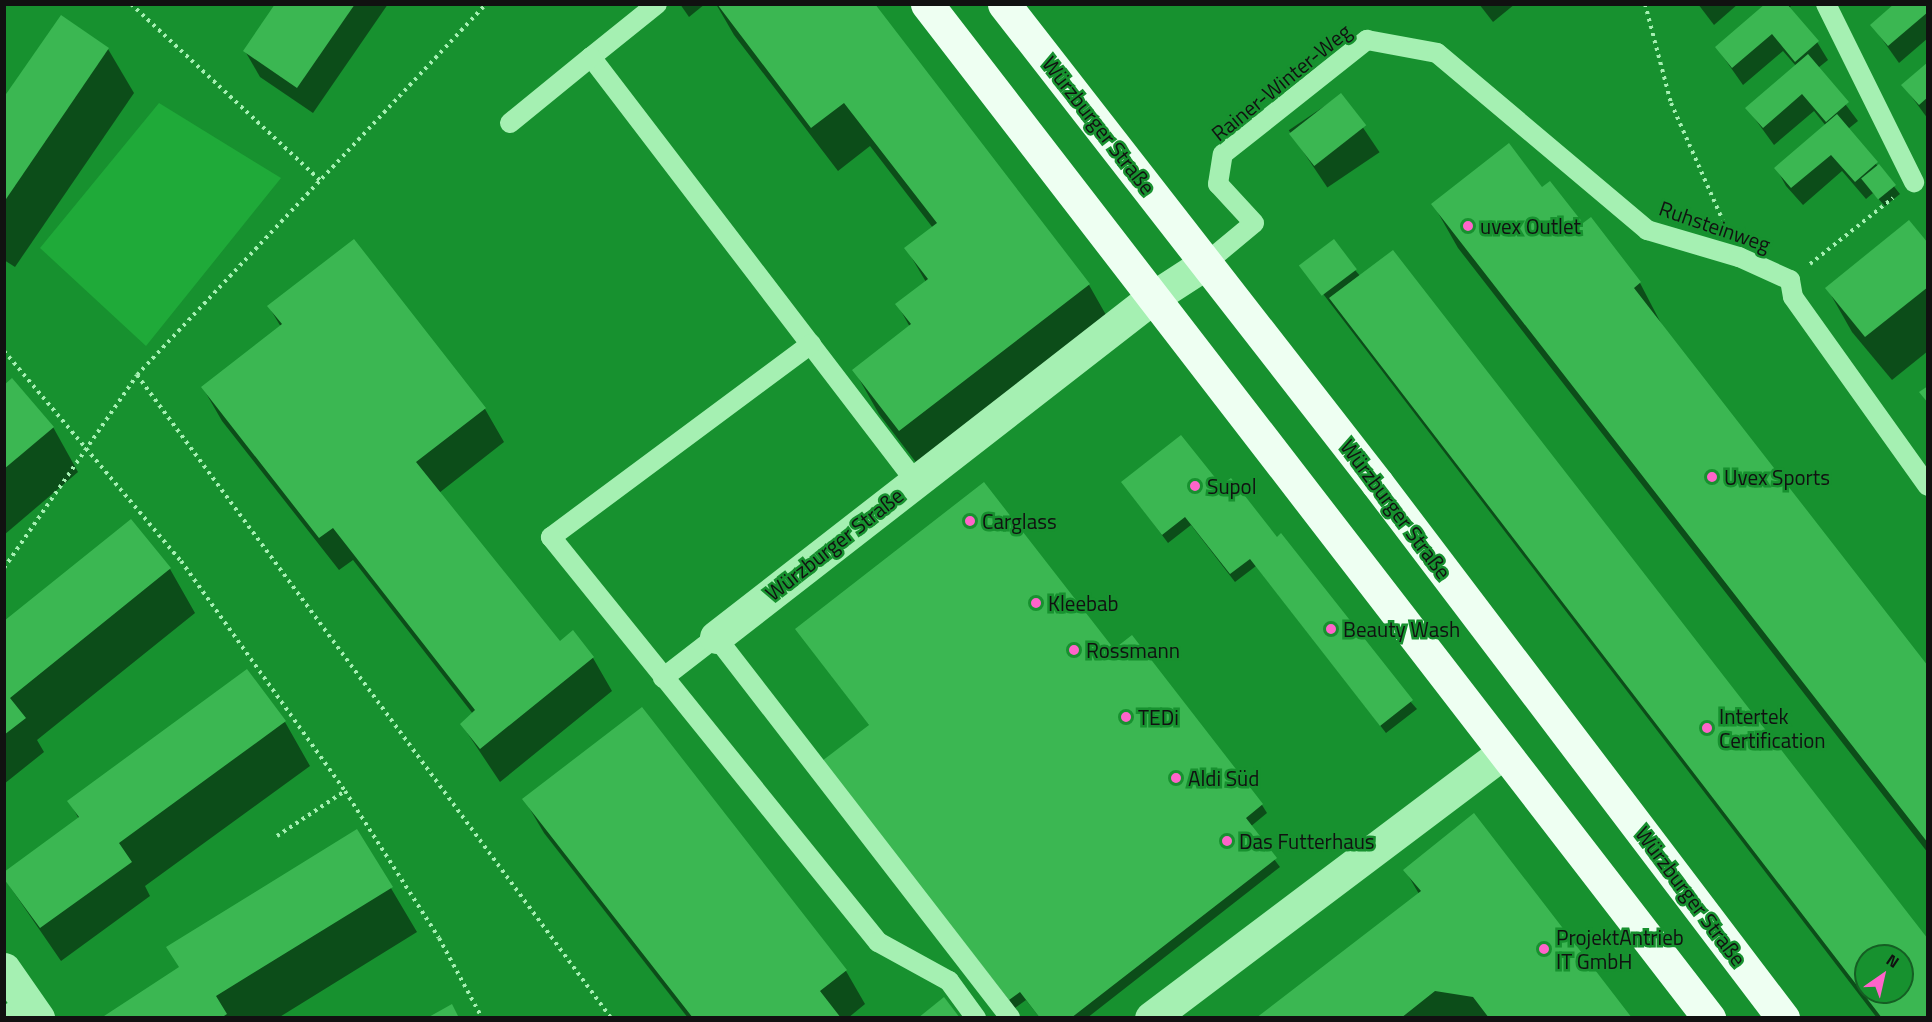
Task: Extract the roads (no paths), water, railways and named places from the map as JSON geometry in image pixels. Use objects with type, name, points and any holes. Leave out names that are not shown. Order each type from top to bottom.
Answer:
[{"type":"main road","points":[[927,4],[1709,1017]]},
{"type":"main road","name":"Würzburger Straße","points":[[1004,4],[1206,263],[1784,1017]]},
{"type":"street","name":"Würzburger Straße","points":[[716,637],[1152,298],[1206,263]]},
{"type":"street","points":[[1151,1017],[1503,753]]},
{"type":"street","points":[[4,969],[23,1012]]},
{"type":"lane","points":[[510,123],[657,4]]},
{"type":"lane","points":[[1826,4],[1914,182]]},
{"type":"lane","name":"Rainer-Winter-Weg","points":[[1206,263],[1254,223],[1218,184],[1223,154],[1367,40],[1437,53]]},
{"type":"lane","name":"Ruhsteinweg","points":[[1437,53],[1647,230],[1739,257],[1790,280],[1793,297],[1928,486]]},
{"type":"lane","points":[[591,57],[915,481]]},
{"type":"lane","points":[[811,344],[551,537],[878,942],[949,981],[976,1017]]},
{"type":"lane","points":[[663,678],[716,637],[1010,1017]]},
{"type":"place","name":"uvex Outlet","points":[[1468,226]]},
{"type":"place","name":"Uvex Sports","points":[[1712,477]]},
{"type":"place","name":"Supol","points":[[1195,486]]},
{"type":"place","name":"Carglass","points":[[970,521]]},
{"type":"place","name":"Kleebab","points":[[1036,603]]},
{"type":"place","name":"Beauty Wash","points":[[1331,629]]},
{"type":"place","name":"Rossmann","points":[[1074,650]]},
{"type":"place","name":"TEDi","points":[[1126,717]]},
{"type":"place","name":"Intertek Certification","points":[[1707,728]]},
{"type":"place","name":"Aldi Süd","points":[[1176,778]]},
{"type":"place","name":"Das Futterhaus","points":[[1227,841]]},
{"type":"place","name":"ProjektAntrieb IT GmbH","points":[[1544,949]]}]
